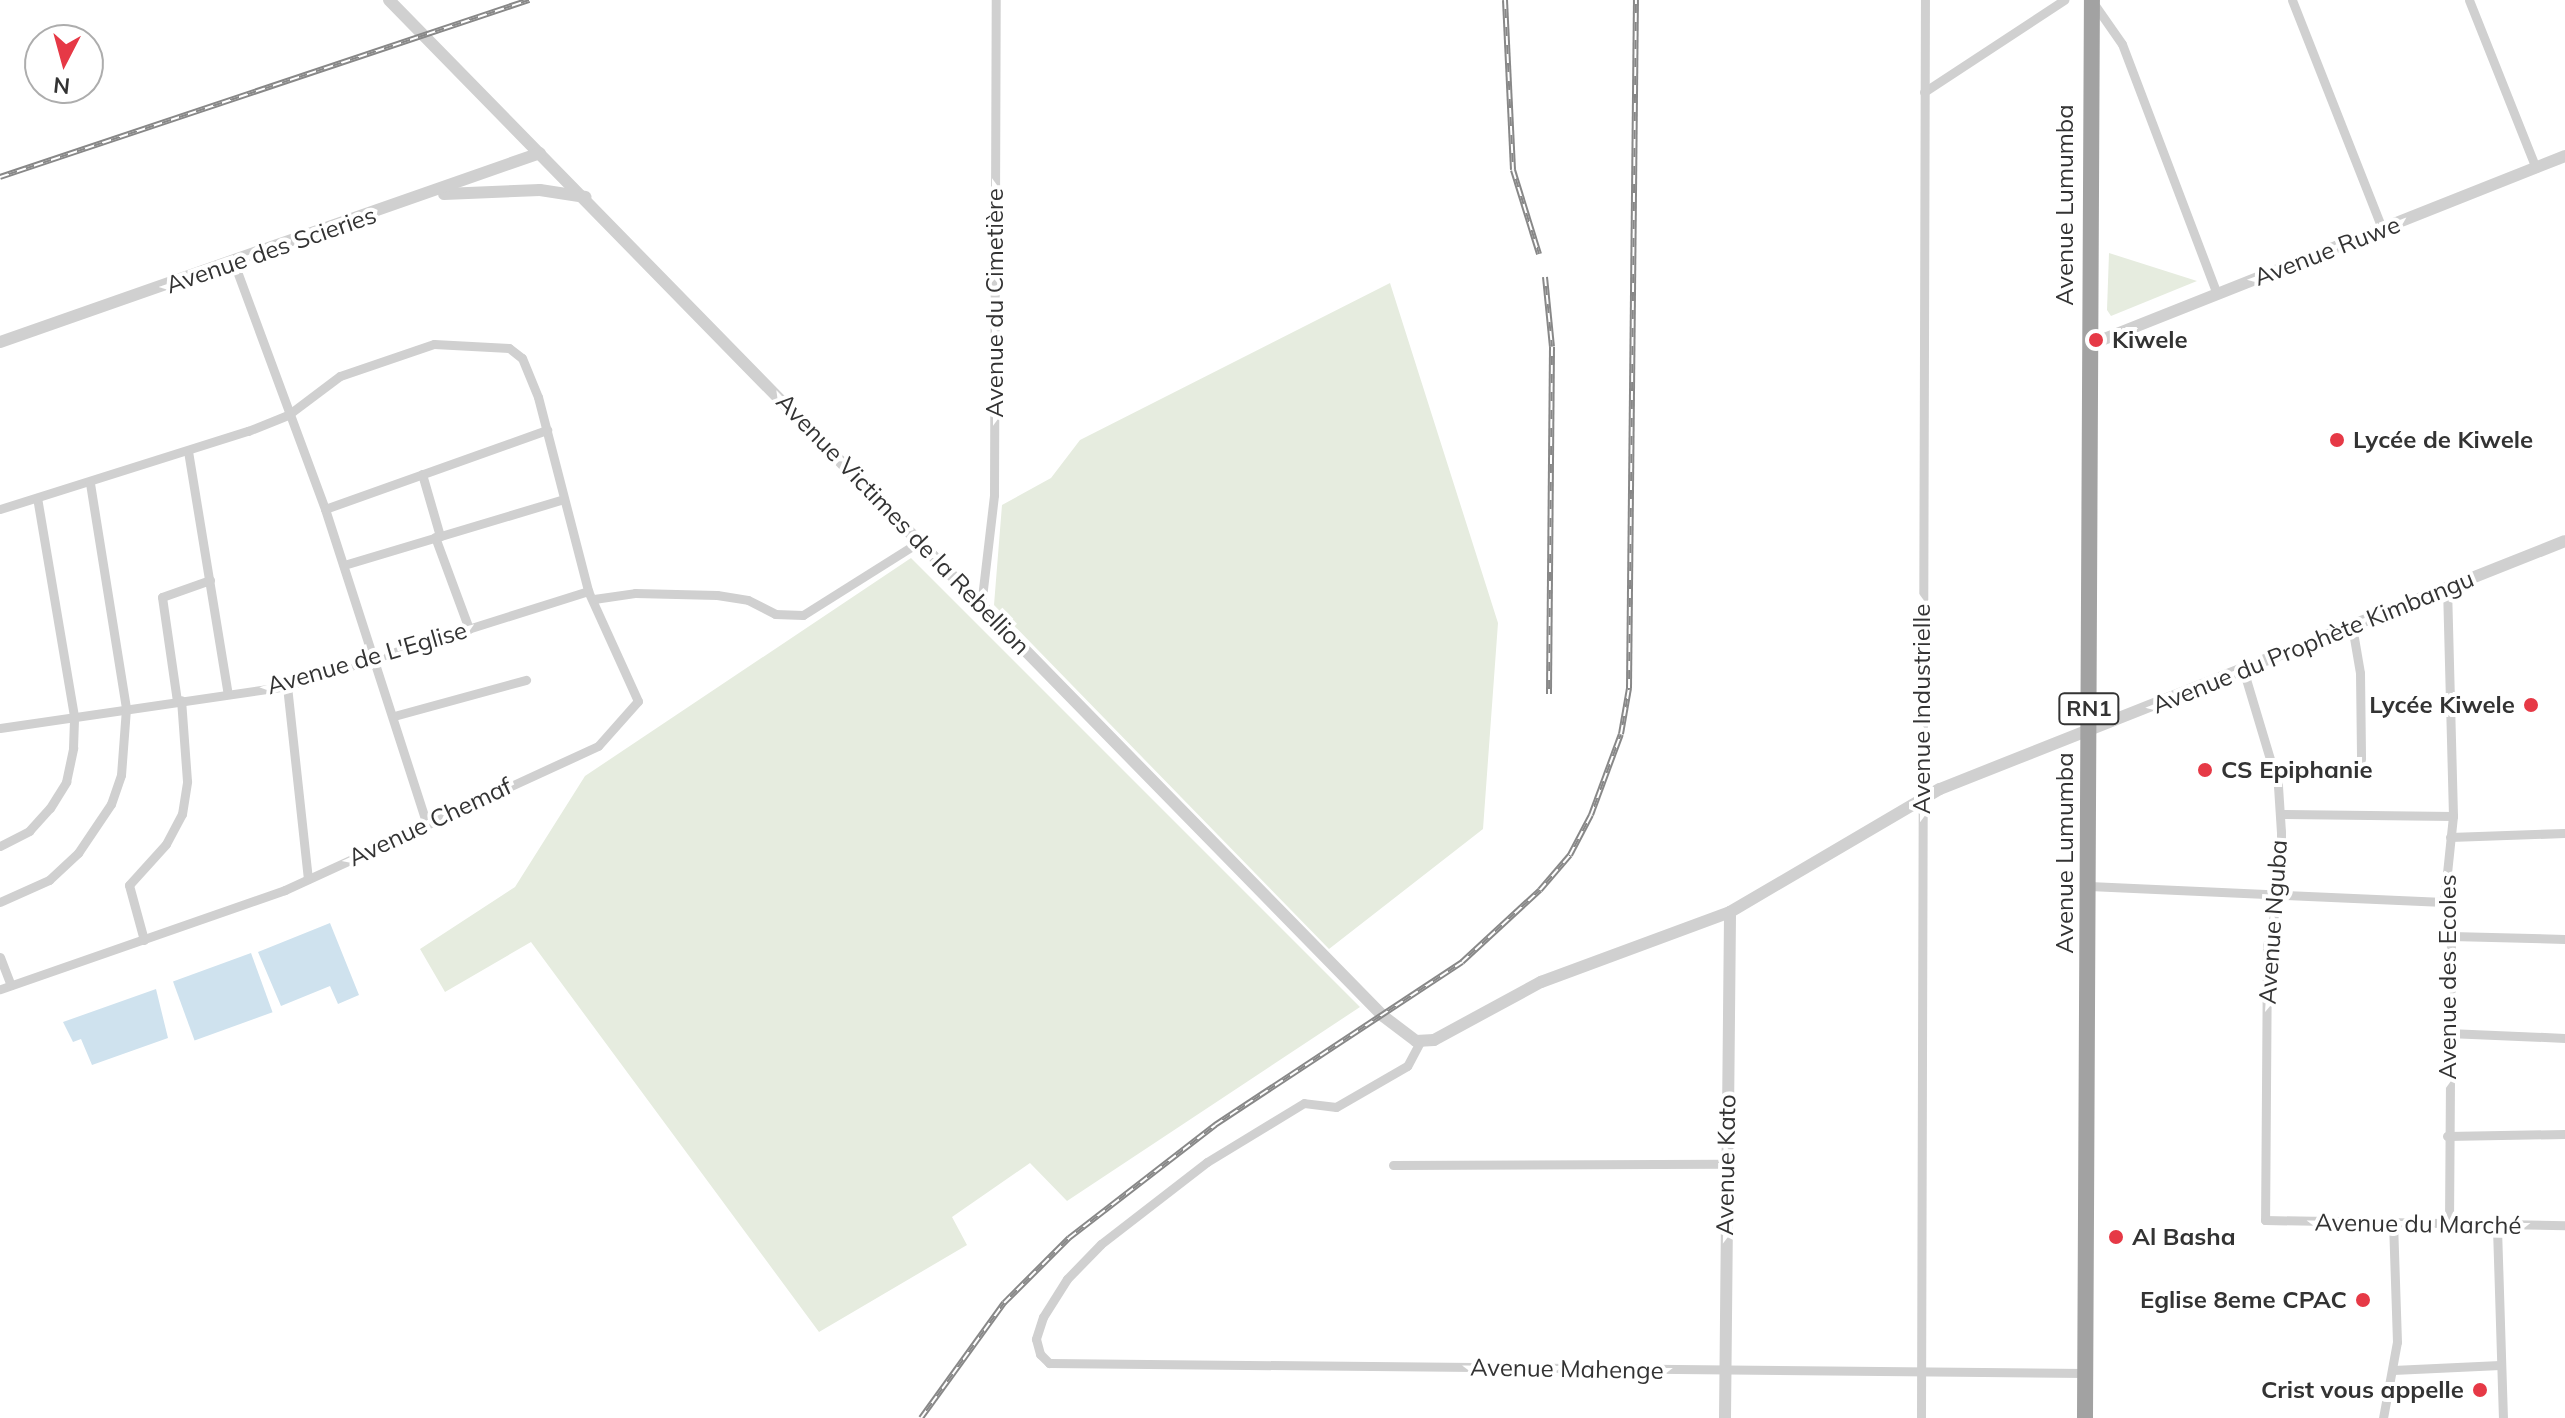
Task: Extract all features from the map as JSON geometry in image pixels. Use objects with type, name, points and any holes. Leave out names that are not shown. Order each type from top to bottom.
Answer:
[{"type":"highway","name":"Avenue Lumumba","points":[[2085,1418],[2092,0]]},
{"type":"street","name":"Avenue Victimes de la Rebellion","points":[[389,0],[1383,1016],[1420,1042]]},
{"type":"street","name":"Avenue du Cimetière","points":[[981,606],[994,495],[996,0]]},
{"type":"street","name":"Avenue Industrielle","points":[[1921,1418],[1925,0]]},
{"type":"street","points":[[1924,92],[2064,0]]},
{"type":"street","points":[[2092,0],[2122,44],[2217,294]]},
{"type":"street","points":[[2292,0],[2382,229]]},
{"type":"street","points":[[2469,0],[2536,168]]},
{"type":"street","name":"Avenue des Scieries","points":[[0,342],[234,263],[540,153]]},
{"type":"street","name":"Avenue Ruwe","points":[[2089,345],[2565,156]]},
{"type":"street","points":[[425,196],[540,190],[585,197]]},
{"type":"street","points":[[234,263],[325,509],[426,822]]},
{"type":"street","name":"Avenue Chemaf","points":[[0,989],[308,879],[426,822],[598,746],[638,701],[591,595],[584,558],[561,500],[547,430],[517,352],[448,343],[340,376],[288,415]]},
{"type":"street","points":[[0,509],[188,451],[288,415]]},
{"type":"street","points":[[325,509],[547,430]]},
{"type":"street","points":[[188,451],[228,694]]},
{"type":"street","points":[[422,474],[437,537],[469,629]]},
{"type":"street","points":[[0,902],[49,880],[78,853],[104,818],[124,757],[126,708],[90,482]]},
{"type":"street","points":[[0,846],[29,831],[59,794],[72,761],[74,716],[37,498]]},
{"type":"street","points":[[344,565],[561,500]]},
{"type":"street","name":"Avenue du Prophète Kimbangu","points":[[1420,1042],[1441,1037],[1541,982],[1730,912],[1922,798],[2565,541]]},
{"type":"street","name":"Avenue de L'Eglise","points":[[0,728],[287,686],[469,629],[591,595],[717,595],[796,617],[813,611],[919,542]]},
{"type":"street","points":[[144,940],[129,885],[166,844],[182,814],[187,781],[179,701],[162,597],[210,580]]},
{"type":"street","name":"Avenue des Ecoles","points":[[2447,587],[2453,816],[2444,902],[2451,936],[2447,1136],[2449,1224]]},
{"type":"street","points":[[2352,626],[2360,673],[2361,759]]},
{"type":"street","name":"Avenue Nguba","points":[[2243,669],[2278,786],[2280,814],[2278,895],[2267,946],[2265,1218],[2272,1223]]},
{"type":"street","points":[[394,716],[526,680]]},
{"type":"street","points":[[287,686],[308,879]]},
{"type":"street","points":[[2280,814],[2453,816]]},
{"type":"street","points":[[2450,837],[2565,833]]},
{"type":"street","points":[[2089,886],[2444,902]]},
{"type":"street","name":"Avenue Kato","points":[[1725,1418],[1725,1164],[1730,912]]},
{"type":"street","points":[[2451,936],[2565,939]]},
{"type":"street","points":[[0,957],[11,985]]},
{"type":"street","points":[[2448,1033],[2565,1038]]},
{"type":"street","name":"Avenue Mahenge","points":[[1420,1042],[1407,1066],[1336,1107],[1308,1102],[1278,1117],[1207,1162],[1101,1244],[1067,1279],[1043,1317],[1036,1339],[1040,1354],[1049,1363],[1921,1374],[2085,1373]]},
{"type":"street","points":[[2447,1136],[2565,1134]]},
{"type":"street","points":[[1393,1165],[1725,1164]]},
{"type":"street","points":[[2383,1418],[2397,1342],[2393,1221]]},
{"type":"street","name":"Avenue du Marché","points":[[2272,1223],[2393,1221],[2497,1228],[2565,1225]]},
{"type":"street","points":[[2497,1228],[2503,1418]]},
{"type":"street","points":[[2393,1370],[2500,1365]]},
{"type":"shaded area","points":[[2109,253],[2197,281],[2111,316],[2107,310]]},
{"type":"shaded area","points":[[1390,283],[1498,623],[1483,829],[1329,949],[994,605],[1002,505],[1051,478],[1080,440]]},
{"type":"shaded area","points":[[911,558],[1360,1007],[1067,1201],[1030,1163],[952,1217],[967,1245],[819,1332],[531,942],[445,992],[420,949],[515,887],[585,776]]},
{"type":"water","points":[[330,923],[359,995],[338,1004],[330,986],[281,1006],[258,952]]},
{"type":"water","points":[[251,953],[273,1012],[195,1041],[173,981]]},
{"type":"water","points":[[156,989],[168,1038],[92,1065],[81,1039],[73,1042],[63,1022]]},
{"type":"railway","points":[[0,177],[529,0]]},
{"type":"railway","points":[[1505,0],[1513,170],[1539,254]]},
{"type":"railway","points":[[921,1418],[1004,1303],[1069,1238],[1215,1125],[1462,962],[1540,890],[1570,855],[1591,815],[1621,734],[1629,688],[1636,0]]},
{"type":"railway","points":[[1545,277],[1552,347],[1549,694]]},
{"type":"place","name":"Kiwele","points":[[2096,340]]},
{"type":"place","name":"Lycée de Kiwele","points":[[2337,440]]},
{"type":"place","name":"Lycée Kiwele","points":[[2531,705]]},
{"type":"place","name":"CS Epiphanie","points":[[2205,770]]},
{"type":"place","name":"Al Basha","points":[[2116,1237]]},
{"type":"place","name":"Eglise 8eme CPAC","points":[[2363,1300]]},
{"type":"place","name":"Crist vous appelle","points":[[2480,1390]]}]
